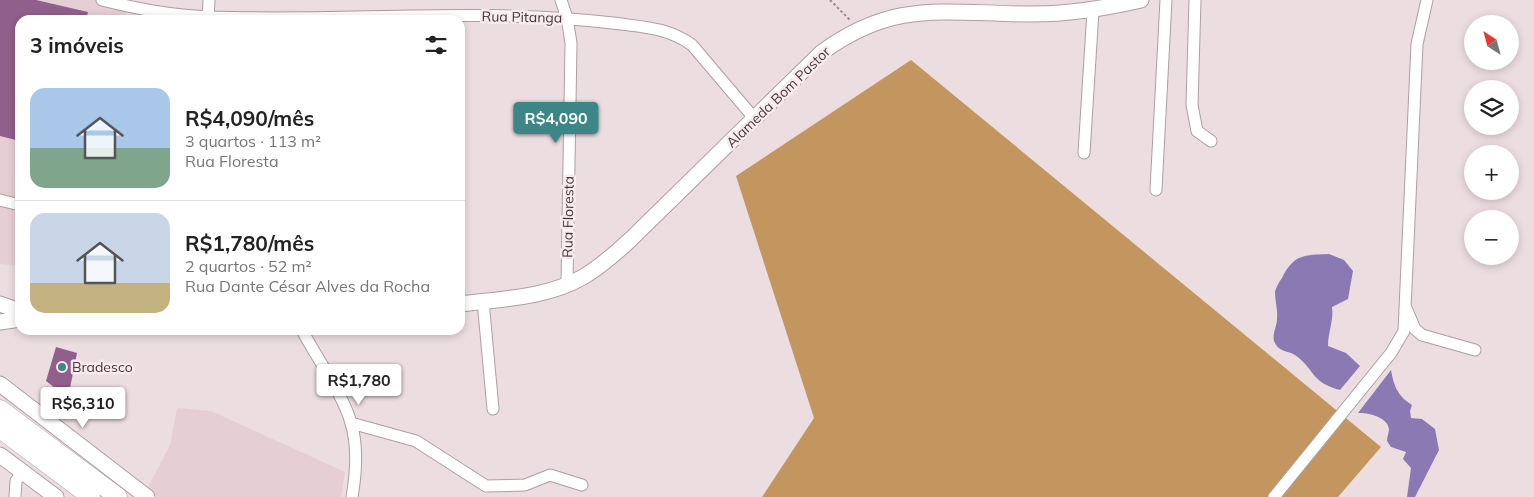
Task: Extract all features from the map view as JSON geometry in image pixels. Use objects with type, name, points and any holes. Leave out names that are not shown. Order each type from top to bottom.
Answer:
[{"type":"highway","points":[[0,409],[118,497]]},
{"type":"highway","points":[[0,429],[91,497]]},
{"type":"main road","name":"Alameda Bom Pastor","points":[[465,303],[530,294],[567,285],[597,268],[618,250],[821,53],[857,29],[890,17],[930,11],[1026,14],[1141,0]]},
{"type":"main road","points":[[0,304],[15,309]]},
{"type":"main road","points":[[0,322],[15,320]]},
{"type":"main road","points":[[0,384],[147,497]]},
{"type":"main road","points":[[0,455],[56,497]]},
{"type":"street","name":"Rua Pitanga","points":[[102,0],[183,15]]},
{"type":"street","points":[[208,15],[209,0]]},
{"type":"street","name":"Rua Floresta","points":[[561,0],[568,18],[571,43],[567,285]]},
{"type":"street","points":[[1156,190],[1166,0]]},
{"type":"street","points":[[1195,0],[1192,105],[1197,131],[1211,141]]},
{"type":"street","points":[[1274,497],[1391,353],[1404,331],[1417,44],[1427,0]]},
{"type":"street","points":[[1083,7],[1084,152]]},
{"type":"street","name":"Rua Pitanga","points":[[465,18],[568,18],[660,29],[683,38],[692,45],[754,118]]},
{"type":"street","points":[[0,200],[15,204]]},
{"type":"street","points":[[483,301],[493,409]]},
{"type":"street","points":[[1406,307],[1416,329],[1422,335],[1475,350]]},
{"type":"street","points":[[305,335],[339,396],[351,423],[355,454],[352,497]]},
{"type":"street","points":[[351,423],[416,441],[486,486],[525,485],[550,475],[582,485]]},
{"type":"street","points":[[15,497],[16,481],[22,472]]},
{"type":"path","points":[[830,0],[843,11],[857,29]]},
{"type":"shaded area","points":[[0,0],[129,0],[126,15],[15,15],[15,266],[0,264]]},
{"type":"shaded area","points":[[911,60],[1381,447],[1338,497],[762,497],[814,418],[736,176]]},
{"type":"shaded area","points":[[1329,254],[1344,260],[1353,271],[1348,299],[1332,307],[1328,346],[1346,353],[1360,366],[1340,390],[1323,383],[1301,360],[1278,347],[1274,342],[1277,322],[1275,292],[1286,270],[1301,257]]},
{"type":"shaded area","points":[[1391,370],[1397,391],[1412,405],[1410,411],[1411,418],[1422,419],[1435,429],[1439,450],[1415,497],[1407,497],[1411,468],[1403,459],[1406,452],[1391,447],[1387,441],[1388,425],[1376,416],[1358,413]]},
{"type":"shaded area","points":[[177,408],[211,411],[345,472],[341,497],[158,497],[147,489],[170,445]]},
{"type":"building","points":[[0,0],[36,0],[88,12],[87,15],[15,15],[15,140],[0,136]]},
{"type":"building","name":"Bradesco","points":[[56,347],[77,353],[68,398],[46,381]]},
{"type":"place","name":"Bradesco","points":[[62,367]]}]
